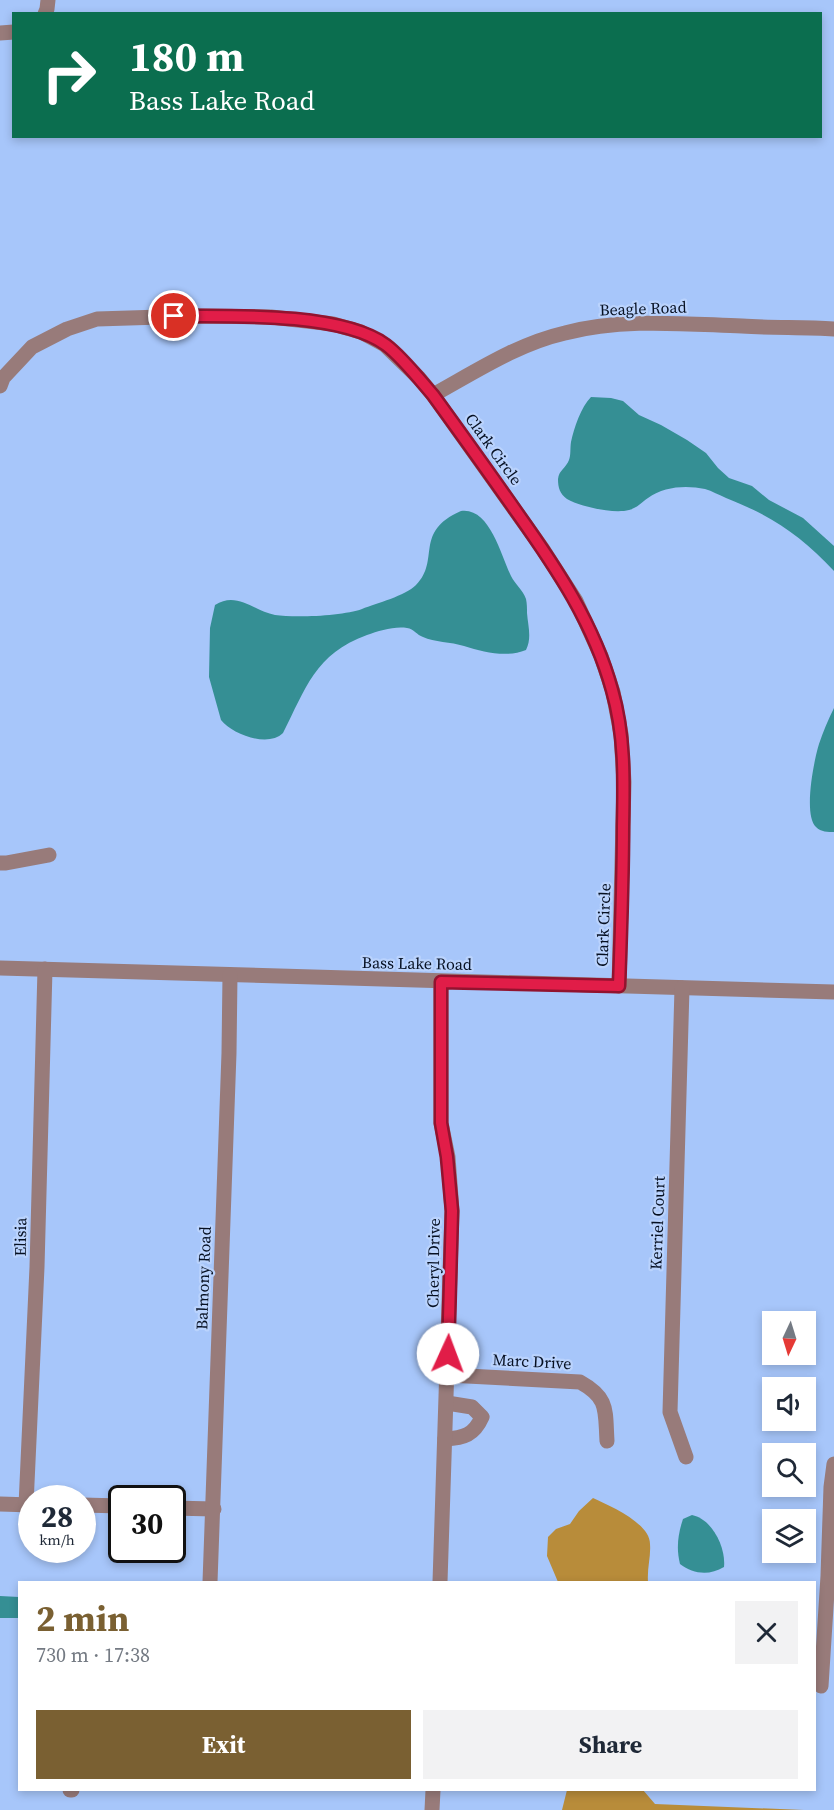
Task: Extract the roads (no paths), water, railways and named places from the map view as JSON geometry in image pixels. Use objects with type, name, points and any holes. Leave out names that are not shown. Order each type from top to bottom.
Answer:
[{"type":"street","name":"Clark Circle","points":[[0,386],[3,378],[32,347],[67,329],[98,319],[193,316],[271,317],[333,324],[361,332],[386,345],[433,395],[542,548],[576,601],[601,656],[613,692],[621,734],[624,782],[619,986]]},
{"type":"street","name":"Beagle Road","points":[[433,395],[513,351],[563,333],[588,328],[623,323],[669,323],[834,329]]},
{"type":"street","points":[[0,863],[49,855]]},
{"type":"street","name":"Bass Lake Road","points":[[0,968],[834,992]]},
{"type":"street","name":"Elisia","points":[[30,1485],[45,969]]},
{"type":"street","name":"Balmony Road","points":[[210,1581],[230,975]]},
{"type":"street","name":"Cheryl Drive","points":[[440,1581],[452,1211],[441,1123],[441,982]]},
{"type":"street","name":"Kerriel Court","points":[[682,988],[670,1412],[686,1457]]},
{"type":"street","name":"Marc Drive","points":[[447,1375],[580,1382],[593,1389],[600,1397],[605,1411],[607,1441]]},
{"type":"street","points":[[445,1439],[460,1438],[477,1430],[482,1417],[472,1407],[447,1403]]},
{"type":"street","points":[[821,1686],[834,1464]]},
{"type":"street","points":[[0,1504],[18,1505]]},
{"type":"street","points":[[186,1508],[214,1509]]},
{"type":"street","points":[[432,1810],[433,1791]]}]
